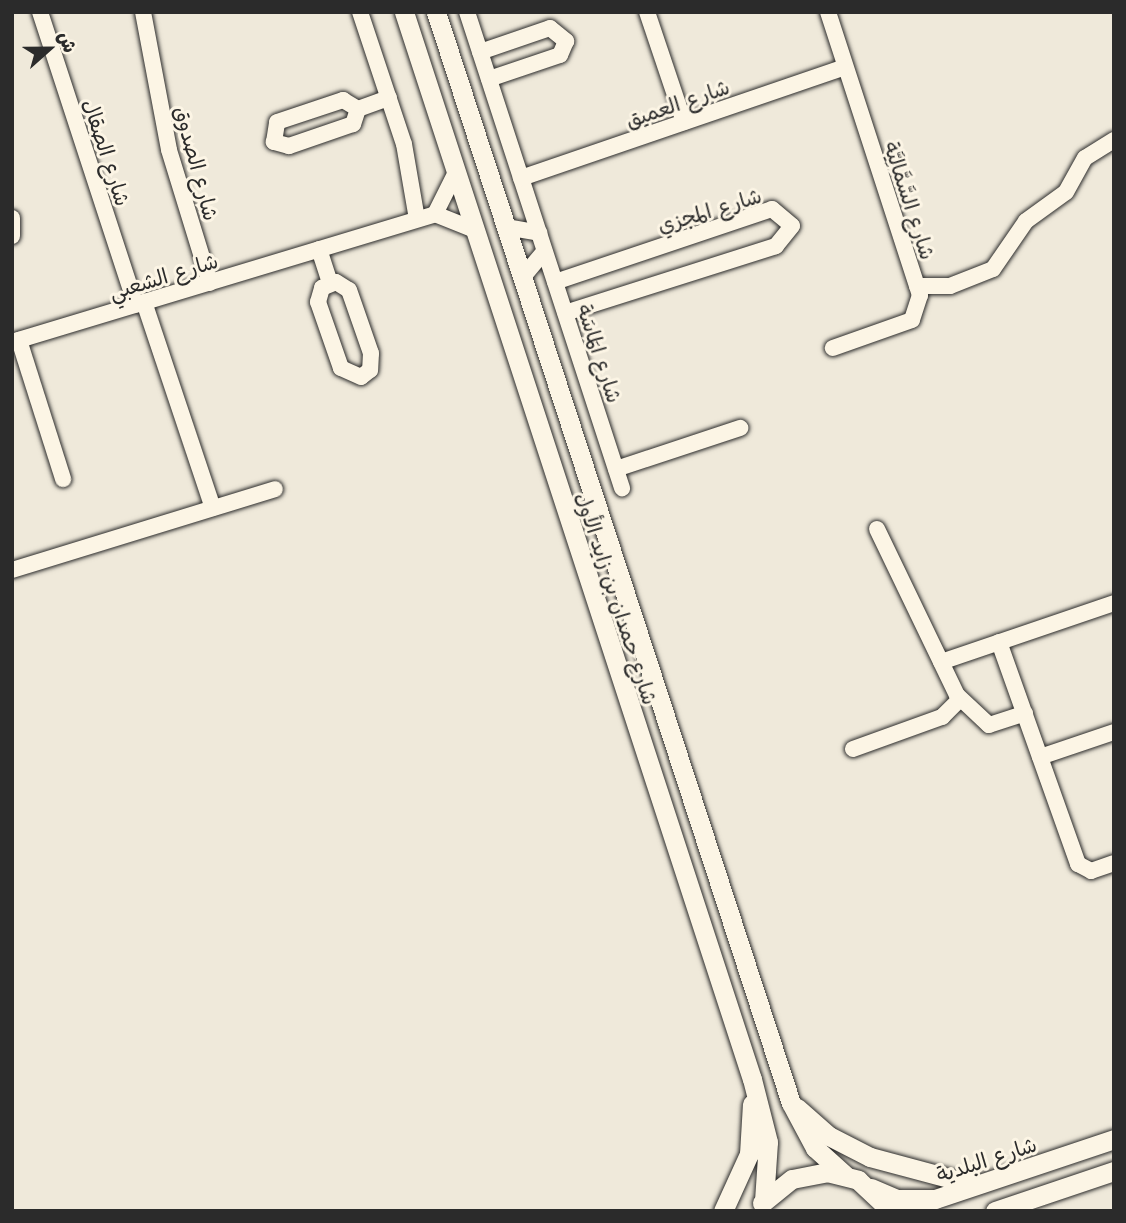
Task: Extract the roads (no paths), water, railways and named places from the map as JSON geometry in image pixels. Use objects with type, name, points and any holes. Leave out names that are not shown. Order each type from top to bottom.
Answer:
[{"type":"main road","name":"شارع حمدان بن زايد الأول","points":[[404,12],[751,1079],[768,1142],[760,1206]]},
{"type":"main road","name":"شارع حمدان بن زايد الأول","points":[[436,12],[791,1102],[815,1148],[845,1175],[871,1188]]},
{"type":"main road","points":[[723,1211],[750,1153],[751,1079]]},
{"type":"main road","points":[[791,1102],[829,1136],[870,1157],[977,1185]]},
{"type":"main road","name":"شارع البلدية","points":[[871,1188],[916,1201],[977,1185],[1114,1139]]},
{"type":"main road","points":[[995,1211],[1114,1171]]},
{"type":"main road","points":[[760,1206],[792,1179],[845,1175]]},
{"type":"main road","points":[[871,1188],[891,1211]]},
{"type":"street","name":"شارع الصقال","points":[[40,12],[213,508]]},
{"type":"street","name":"شارع الصدوق","points":[[143,12],[169,150],[209,283]]},
{"type":"street","points":[[360,12],[389,98],[417,219]]},
{"type":"street","name":"شارع المَاسَة","points":[[467,12],[622,488]]},
{"type":"street","points":[[647,12],[684,122]]},
{"type":"street","name":"شارع السَّمَّالِيَّة","points":[[828,12],[917,286],[920,304],[912,320],[833,348]]},
{"type":"street","points":[[480,52],[550,29],[566,41],[560,55],[489,79]]},
{"type":"street","name":"شارع العميق","points":[[522,178],[845,67]]},
{"type":"street","points":[[358,109],[343,100],[281,120],[271,136],[289,146],[351,125],[358,109],[389,98]]},
{"type":"street","points":[[917,286],[950,286],[993,269],[1026,221],[1060,198],[1085,158],[1111,144]]},
{"type":"street","points":[[456,172],[435,214],[474,230]]},
{"type":"street","name":"شارع المجزي","points":[[555,282],[772,209],[792,226],[776,246],[565,313]]},
{"type":"street","name":"شارع الشعبي","points":[[63,479],[16,341],[435,214]]},
{"type":"street","points":[[12,218],[12,236]]},
{"type":"street","points":[[506,227],[521,235],[540,233]]},
{"type":"street","points":[[319,249],[330,283]]},
{"type":"street","points":[[523,278],[545,251]]},
{"type":"street","points":[[330,283],[349,290],[359,319],[372,359],[361,377],[341,368],[318,302],[330,283]]},
{"type":"street","points":[[616,469],[740,428]]},
{"type":"street","points":[[12,570],[275,489]]},
{"type":"street","points":[[877,529],[960,699],[989,725],[1025,713]]},
{"type":"street","points":[[941,662],[1114,603]]},
{"type":"street","points":[[999,642],[1078,864],[1091,871],[1114,863]]},
{"type":"street","points":[[853,749],[942,717],[960,699]]},
{"type":"street","points":[[1040,757],[1114,732]]}]
